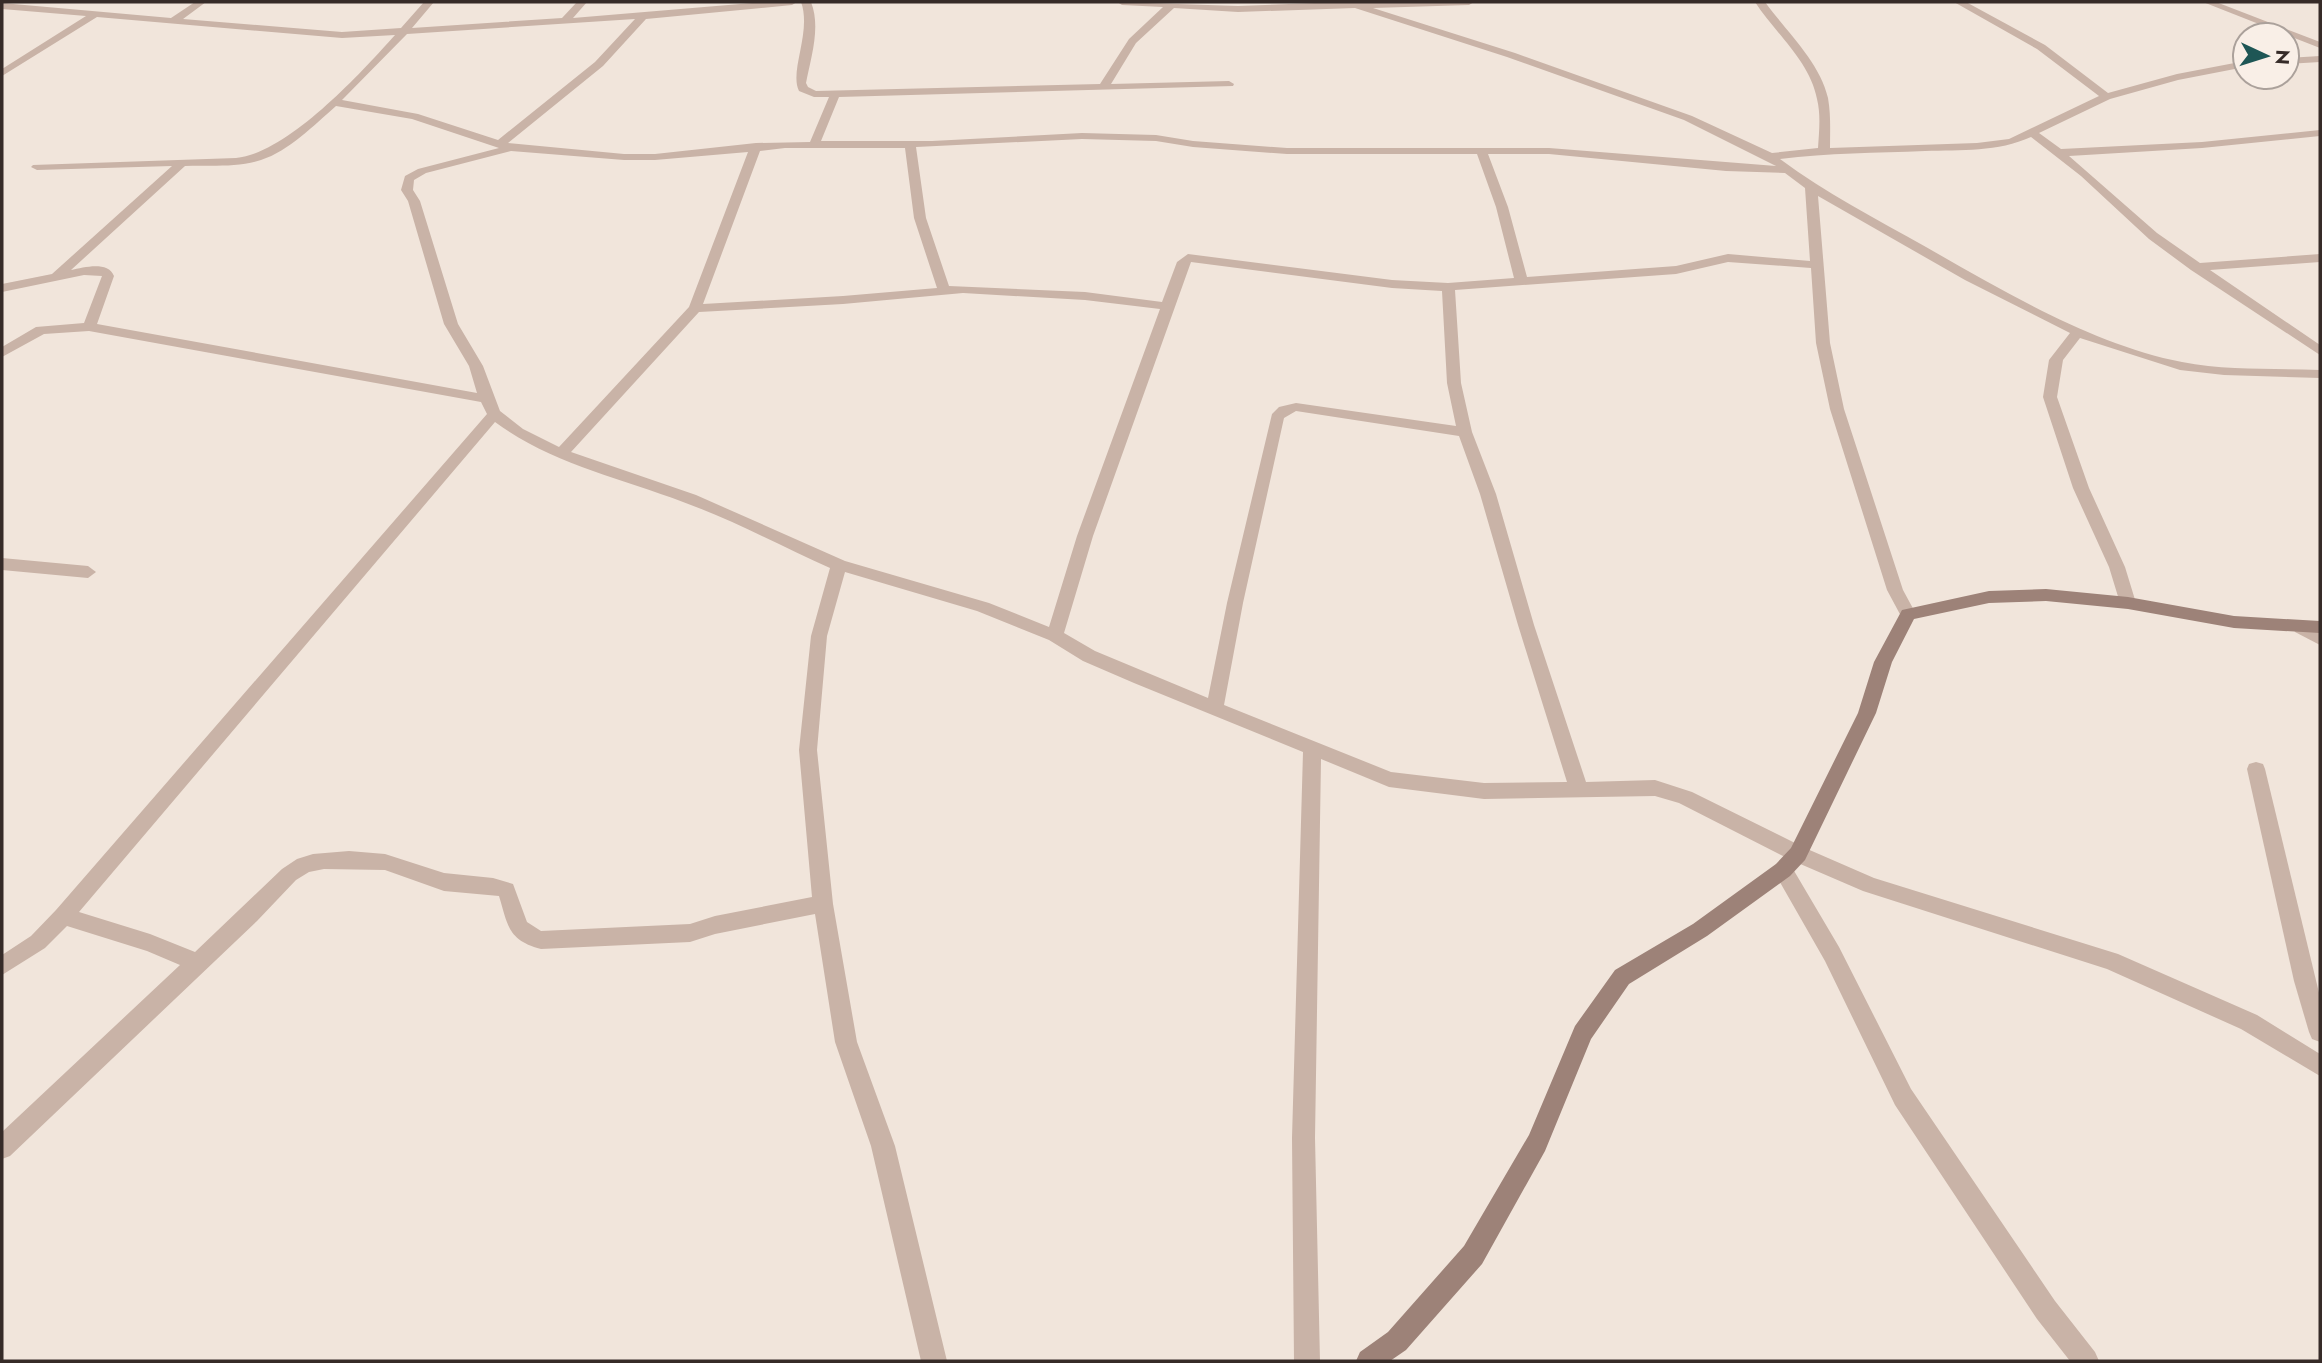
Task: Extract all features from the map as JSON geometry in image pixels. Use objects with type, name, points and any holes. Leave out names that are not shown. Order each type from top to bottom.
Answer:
[{"type":"street","points":[[174,20],[201,2]]},
{"type":"street","points":[[37,167],[181,163],[251,159],[266,154],[333,102],[403,33],[429,2]]},
{"type":"street","points":[[565,21],[582,2]]},
{"type":"street","points":[[2,6],[309,34],[403,33],[643,16],[747,4],[792,2]]},
{"type":"street","points":[[806,2],[811,14],[810,37],[808,59],[801,83],[803,89],[814,94],[1105,85],[1229,85]]},
{"type":"street","points":[[1122,2],[1238,9],[1469,2]]},
{"type":"street","points":[[1345,2],[1652,103],[1688,118],[1770,157],[1811,187],[1969,277],[2078,332],[2145,357],[2180,366],[2320,374]]},
{"type":"street","points":[[1760,2],[1807,65],[1821,90],[1825,116],[1824,152]]},
{"type":"street","points":[[1959,2],[2041,47],[2106,97]]},
{"type":"street","points":[[2208,2],[2256,21]]},
{"type":"street","points":[[1105,85],[1128,43],[1171,6]]},
{"type":"street","points":[[2,73],[97,13]]},
{"type":"street","points":[[643,16],[599,64],[505,146],[422,171],[409,178],[407,190],[414,201],[451,324],[475,366],[490,407],[518,432],[561,454],[691,499],[838,565],[983,607],[1055,636],[1089,656],[1389,779],[1484,791],[1655,788],[1685,797],[1791,862],[2111,961],[2249,1022],[2320,1066]]},
{"type":"street","points":[[2301,39],[2320,45]]},
{"type":"street","points":[[2301,59],[2320,59]]},
{"type":"street","points":[[1770,157],[2011,142],[2106,97],[2177,77],[2231,67]]},
{"type":"street","points":[[814,145],[835,94]]},
{"type":"street","points":[[333,102],[414,116],[505,146],[655,157],[756,146],[910,144],[1118,135],[1287,151],[1586,153],[1692,167],[1786,170]]},
{"type":"street","points":[[2033,133],[2085,174],[2153,236],[2320,351]]},
{"type":"street","points":[[2058,153],[2319,135]]},
{"type":"street","points":[[910,144],[919,217],[929,256],[944,289]]},
{"type":"street","points":[[561,454],[695,308],[756,146]]},
{"type":"street","points":[[1482,152],[1502,207],[1522,283]]},
{"type":"street","points":[[57,276],[181,163]]},
{"type":"street","points":[[1811,187],[1823,343],[1837,409],[1895,590],[1908,614]]},
{"type":"street","points":[[1055,636],[1085,536],[1165,306],[1183,262],[1197,257],[1392,284],[1448,287],[1676,270],[1728,258],[1815,265]]},
{"type":"street","points":[[2195,267],[2320,258]]},
{"type":"street","points":[[2,288],[84,271],[106,271],[108,276],[89,327]]},
{"type":"street","points":[[1448,287],[1454,383],[1465,432],[1488,494],[1526,625],[1579,789]]},
{"type":"street","points":[[695,308],[843,300],[944,289],[989,289],[1085,296],[1165,306]]},
{"type":"street","points":[[2,353],[41,330],[89,327],[490,407]]},
{"type":"street","points":[[2078,332],[2056,360],[2050,397],[2081,488],[2117,568],[2128,603]]},
{"type":"street","points":[[2,967],[38,942],[63,916],[490,407]]},
{"type":"street","points":[[1215,708],[1268,456],[1278,417],[1284,410],[1296,407],[1465,432]]},
{"type":"street","points":[[2,564],[88,572]]},
{"type":"street","points":[[838,565],[819,636],[808,750],[824,904],[846,1042],[883,1146],[934,1361]]},
{"type":"street","points":[[1908,614],[1989,597],[2046,595],[2128,603],[2234,622],[2311,628],[2320,639]]},
{"type":"street","points":[[1369,1361],[1397,1342],[1473,1255],[1537,1143],[1583,1033],[1622,977],[1700,930],[1791,862],[1867,713],[1883,663],[1908,614]]},
{"type":"street","points":[[1307,1361],[1303,1263],[1312,748]]},
{"type":"street","points":[[2256,769],[2305,981],[2320,1032]]},
{"type":"street","points":[[2,1148],[295,870],[306,864],[379,860],[430,879],[469,886],[497,886],[506,890],[519,930],[527,938],[541,940],[690,933],[715,925],[824,904]]},
{"type":"street","points":[[1791,862],[1832,954],[1903,1097],[2046,1310],[2086,1361]]},
{"type":"street","points":[[63,916],[150,943],[197,962]]}]
